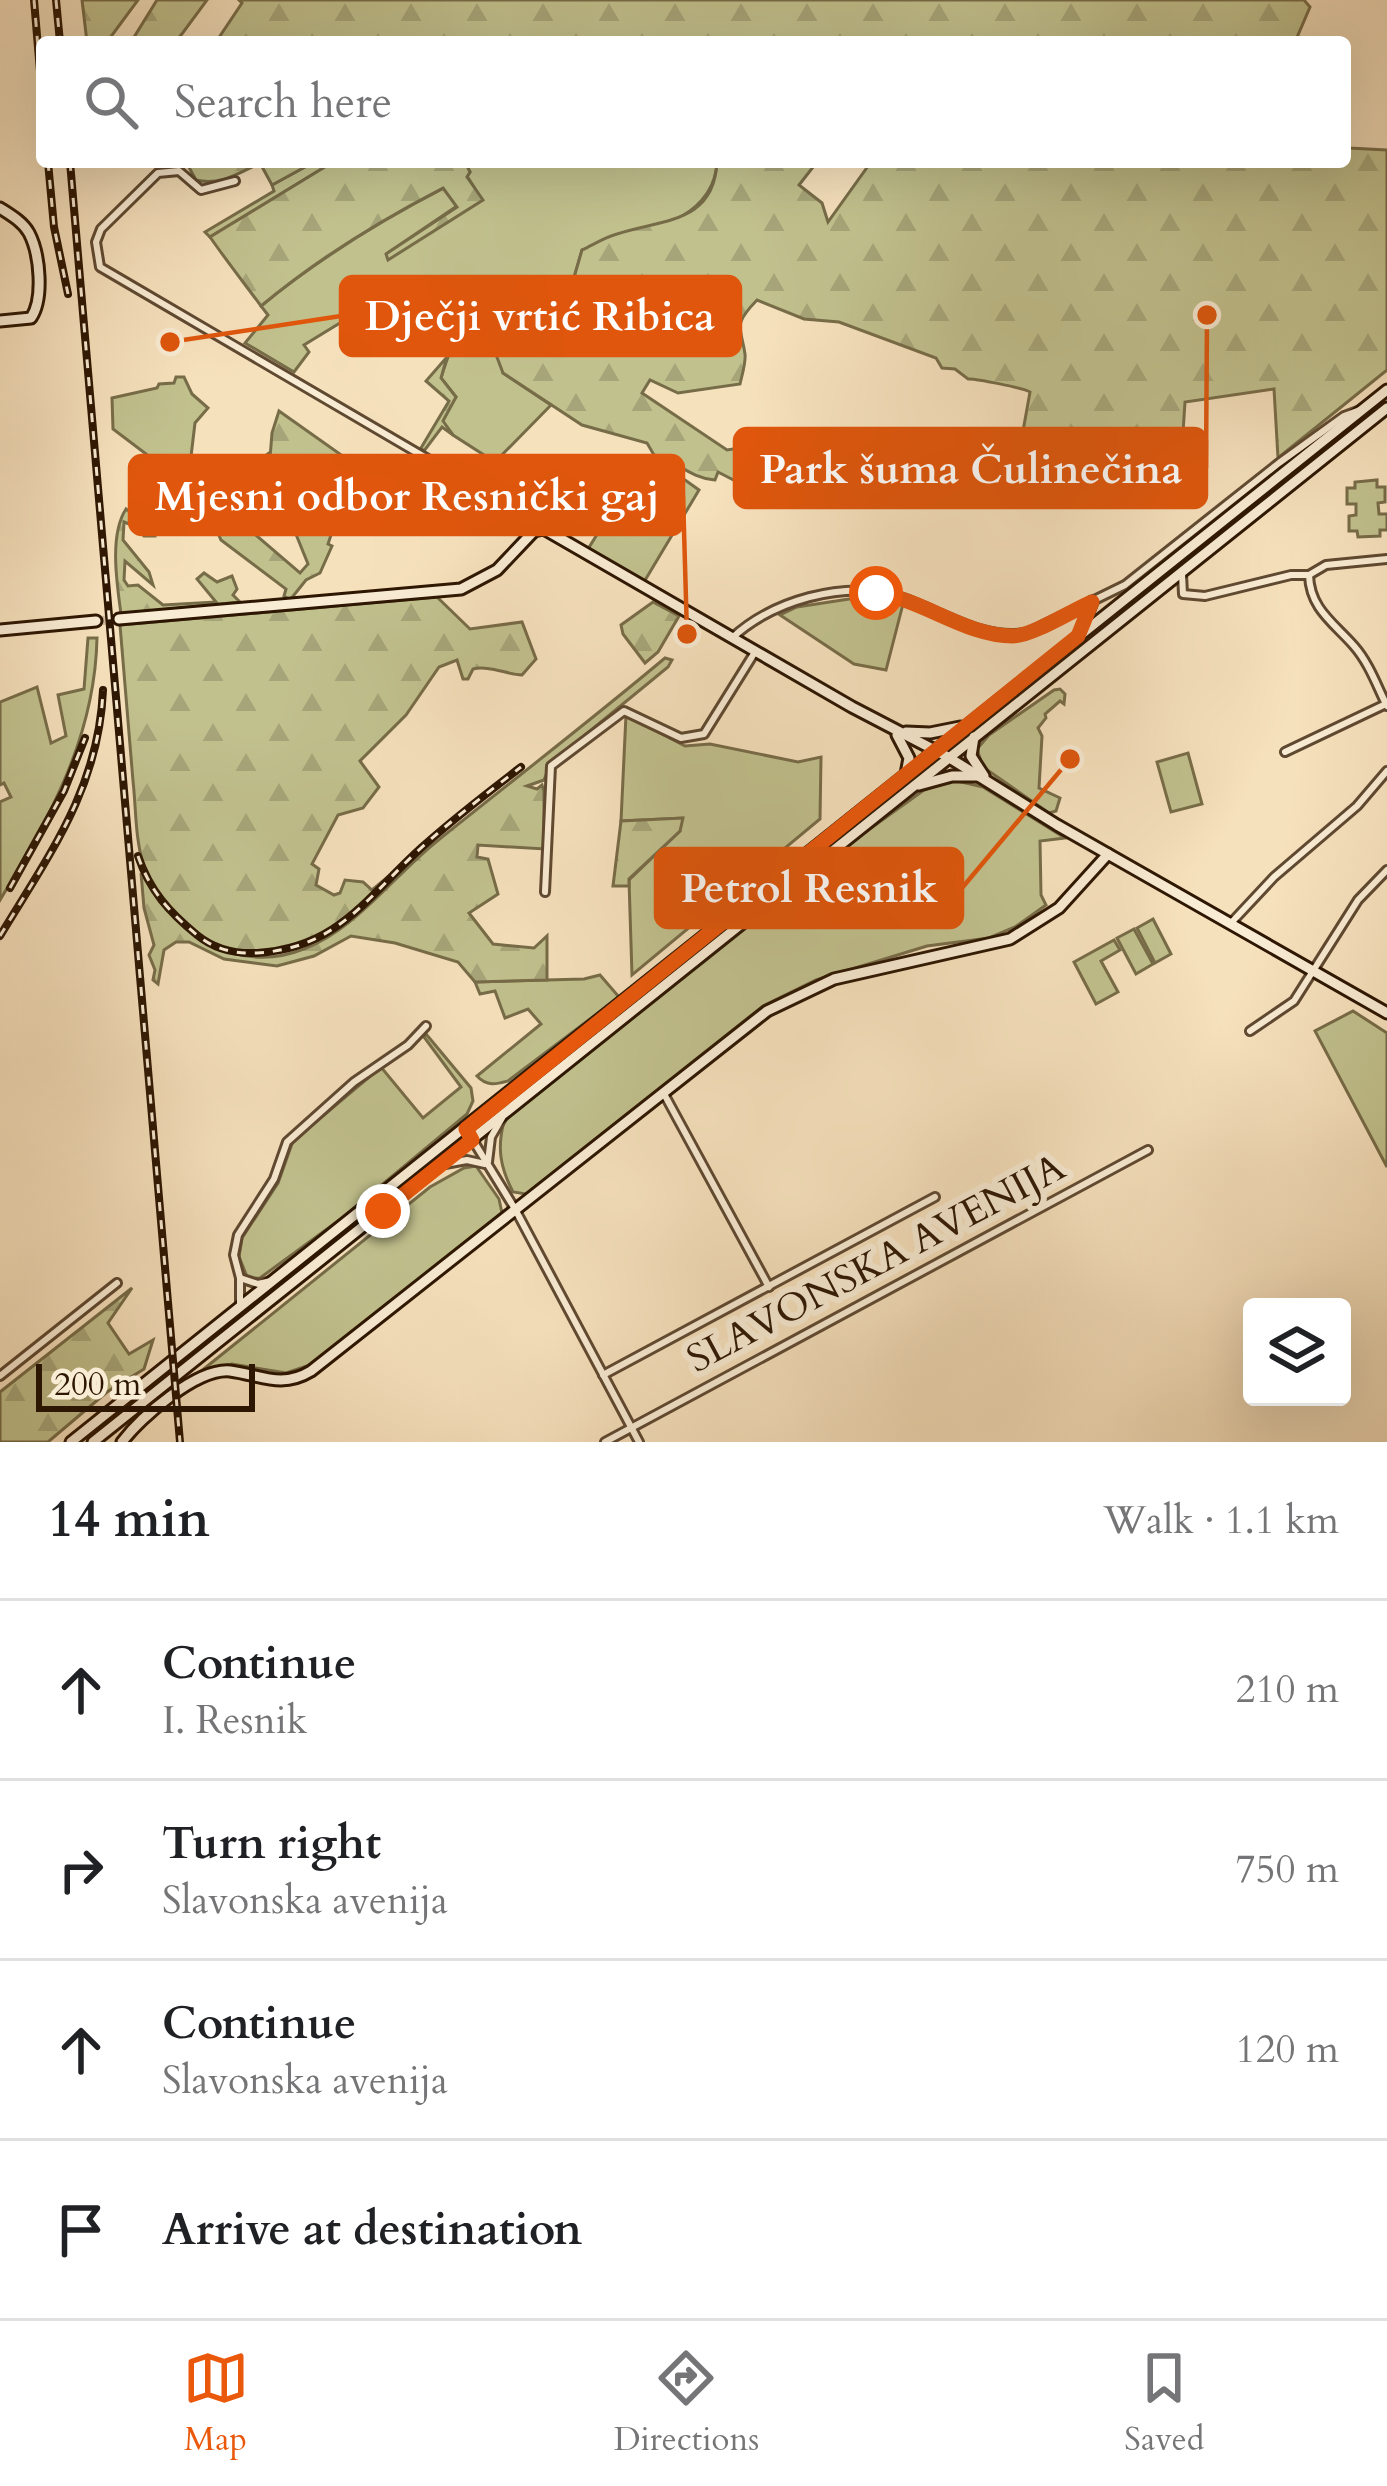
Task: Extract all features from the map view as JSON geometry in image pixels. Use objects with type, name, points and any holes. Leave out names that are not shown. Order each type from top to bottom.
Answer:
[{"type":"main road","points":[[0,208],[20,221],[31,237],[38,297],[31,318],[0,321]]},
{"type":"main road","points":[[71,1442],[1387,390]]},
{"type":"main road","points":[[93,1442],[1387,408]]},
{"type":"main road","points":[[119,619],[461,589],[497,570],[538,528],[551,532],[1387,1012]]},
{"type":"main road","points":[[1078,636],[1092,602]]},
{"type":"main road","points":[[0,630],[96,621]]},
{"type":"main road","points":[[894,730],[952,730],[976,719]]},
{"type":"main road","points":[[894,730],[908,752],[906,774]]},
{"type":"main road","points":[[974,737],[973,760],[984,778]]},
{"type":"main road","points":[[909,790],[946,777],[984,778]]},
{"type":"main road","points":[[122,1442],[166,1401],[206,1375],[227,1371],[272,1382],[306,1375],[767,1010],[809,988],[998,944],[1028,931],[1059,908],[1108,854]]},
{"type":"street","points":[[236,181],[201,190],[179,171],[158,173],[97,235],[100,267],[527,517],[538,528]]},
{"type":"street","points":[[732,638],[780,607],[831,594],[895,596],[955,620],[1014,636],[1125,585],[1344,416],[1361,410]]},
{"type":"street","points":[[1182,571],[1183,594],[1204,596],[1291,575],[1310,575],[1326,565],[1387,559]]},
{"type":"street","points":[[1285,752],[1387,705],[1354,646],[1322,613],[1311,591],[1310,575]]},
{"type":"street","points":[[545,892],[551,766],[625,711],[681,738],[704,734],[755,652]]},
{"type":"street","points":[[1231,923],[1274,878],[1357,806],[1387,771]]},
{"type":"street","points":[[1250,1031],[1283,1012],[1316,970],[1358,899],[1387,870]]},
{"type":"street","points":[[239,1308],[240,1278],[234,1255],[238,1235],[274,1179],[292,1136],[426,1026]]},
{"type":"street","points":[[663,1092],[769,1287]]},
{"type":"street","points":[[488,1165],[491,1137],[503,1115]]},
{"type":"street","points":[[466,1129],[515,1209],[639,1442]]},
{"type":"street","name":"SLAVONSKA AVENIJA","points":[[605,1442],[1148,1150]]},
{"type":"street","points":[[441,1166],[467,1160],[488,1165]]},
{"type":"street","points":[[602,1375],[935,1196]]},
{"type":"street","points":[[240,1278],[258,1284],[273,1280]]},
{"type":"street","points":[[0,1376],[117,1283]]},
{"type":"green space","points":[[82,0],[138,0],[111,36],[86,36]]},
{"type":"green space","points":[[157,0],[207,0],[180,36],[135,36]]},
{"type":"green space","points":[[239,0],[1304,0],[1310,7],[1298,36],[220,36],[242,3]]},
{"type":"green space","points":[[1351,148],[1387,150],[1387,370],[1278,458],[1274,389],[1185,402],[1181,463],[1163,473],[1023,431],[1030,392],[968,379],[955,369],[942,368],[936,358],[839,322],[804,319],[757,300],[740,326],[745,358],[740,384],[678,393],[650,380],[642,393],[727,450],[758,445],[771,471],[755,491],[718,472],[715,480],[698,476],[654,455],[647,443],[582,425],[503,373],[484,323],[501,316],[540,320],[569,295],[582,250],[613,235],[683,216],[706,197],[716,168],[812,168],[799,185],[822,203],[828,222],[867,168],[1351,168]]},
{"type":"green space","points":[[189,168],[250,168],[229,178],[196,180]]},
{"type":"green space","points":[[263,168],[303,168],[272,185]]},
{"type":"green space","points":[[303,168],[323,168],[210,237],[205,232],[274,191],[272,185]]},
{"type":"green space","points":[[323,168],[468,168],[467,177],[483,200],[388,260],[386,254],[457,207],[443,188],[349,242],[261,306],[210,237]]},
{"type":"green space","points":[[468,168],[716,168],[702,200],[686,214],[582,250],[569,295],[540,320],[501,317],[503,373],[551,405],[495,462],[453,435],[442,421],[456,397],[441,378],[459,318],[441,300],[449,295],[436,281],[413,286],[407,282],[304,345],[309,352],[294,372],[245,343],[268,315],[261,306],[373,228],[444,188],[457,206],[386,254],[482,200],[467,176]]},
{"type":"green space","points":[[447,357],[441,378],[456,397],[443,421],[453,435],[442,427],[424,451],[421,448],[449,401],[426,381]]},
{"type":"green space","points":[[176,377],[184,377],[192,394],[208,408],[195,423],[189,473],[217,479],[253,474],[258,461],[269,453],[267,496],[250,488],[228,516],[113,429],[112,398],[174,383]]},
{"type":"green space","points":[[279,411],[371,476],[361,489],[347,487],[320,573],[306,580],[290,600],[284,596],[286,589],[221,540],[217,531],[230,513],[300,573],[308,564],[291,522],[260,513],[246,495],[250,487],[267,495],[272,433]]},
{"type":"green space","points":[[641,464],[681,477],[699,490],[644,582],[588,549]]},
{"type":"green space","points":[[1377,480],[1377,487],[1385,487],[1385,502],[1378,503],[1379,514],[1387,514],[1387,530],[1380,530],[1380,536],[1358,537],[1357,531],[1349,531],[1349,516],[1356,515],[1356,504],[1347,504],[1347,488],[1355,488],[1355,482]]},
{"type":"green space","points":[[126,509],[155,531],[155,536],[144,536],[124,522],[123,540],[149,572],[153,585],[125,561],[128,586],[138,585],[163,605],[216,602],[197,579],[204,573],[217,582],[232,576],[237,589],[233,595],[240,602],[121,614],[116,546]]},
{"type":"green space","points":[[437,597],[470,629],[522,622],[536,659],[522,675],[479,668],[463,679],[457,660],[439,667],[406,715],[360,761],[379,787],[363,808],[338,815],[312,864],[319,869],[316,885],[334,895],[340,893],[345,880],[363,882],[372,890],[395,871],[327,931],[275,952],[247,953],[219,945],[191,928],[156,891],[140,853],[120,625]]},
{"type":"green space","points":[[849,599],[903,604],[886,670],[854,664],[780,615],[797,607]]},
{"type":"green space","points":[[653,602],[679,616],[658,652],[645,663],[621,625]]},
{"type":"green space","points":[[88,638],[97,638],[94,674],[79,743],[52,807],[0,900],[0,802],[11,797],[4,783],[0,785],[0,702],[37,687],[51,743],[66,736],[58,695],[84,689]]},
{"type":"green space","points":[[665,658],[672,660],[668,667],[551,763],[544,780],[527,786],[537,789],[542,785],[544,791],[544,849],[478,845],[477,857],[488,859],[498,894],[469,913],[493,944],[534,948],[547,936],[547,980],[475,982],[458,962],[351,936],[314,956],[277,966],[224,959],[189,942],[176,942],[164,950],[158,984],[153,980],[149,955],[154,945],[141,873],[182,924],[232,953],[288,954],[317,943],[359,914],[436,842]]},
{"type":"green space","points":[[1060,689],[1064,704],[1060,701],[1045,714],[1038,728],[1042,736],[1039,788],[1060,798],[1056,811],[1049,813],[983,767],[977,749],[989,735]]},
{"type":"green space","points":[[626,715],[685,746],[710,744],[798,762],[821,757],[820,819],[632,975],[629,880],[680,831],[682,818],[621,821]]},
{"type":"green space","points":[[1188,753],[1202,804],[1171,812],[1157,762]]},
{"type":"green space","points":[[953,780],[983,787],[1065,838],[1040,841],[1041,895],[1046,905],[989,938],[927,946],[816,980],[763,1006],[526,1194],[513,1192],[501,1157],[504,1121],[853,841],[924,790]]},
{"type":"green space","points":[[683,818],[680,831],[629,879],[629,886],[613,886],[621,821]]},
{"type":"green space","points":[[1153,919],[1171,954],[1155,963],[1137,928]]},
{"type":"green space","points":[[1134,929],[1153,964],[1136,974],[1117,938]]},
{"type":"green space","points":[[1114,940],[1120,950],[1101,961],[1118,992],[1096,1004],[1074,962]]},
{"type":"green space","points":[[600,975],[619,997],[508,1081],[488,1083],[477,1076],[541,1024],[528,1009],[505,1018],[495,991],[480,994],[475,982]]},
{"type":"green space","points":[[1353,1011],[1387,1033],[1387,1167],[1315,1031]]},
{"type":"green space","points":[[426,1034],[471,1088],[473,1101],[467,1114],[342,1218],[260,1278],[248,1279],[239,1257],[242,1238],[278,1183],[293,1141],[381,1067],[423,1118],[461,1087]]},
{"type":"green space","points":[[476,1166],[499,1199],[502,1213],[322,1361],[286,1373],[232,1364],[200,1372],[430,1187]]},
{"type":"green space","points":[[132,1288],[108,1323],[129,1354],[153,1340],[144,1369],[107,1392],[48,1442],[0,1442],[0,1392]]},
{"type":"tunnel","points":[[96,621],[119,619]]},
{"type":"railway","points":[[34,0],[37,36]]},
{"type":"railway","points":[[56,0],[59,36]]},
{"type":"railway","points":[[49,168],[54,227],[68,294]]},
{"type":"railway","points":[[71,168],[180,1442]]},
{"type":"railway","points":[[0,936],[82,790],[103,690]]},
{"type":"railway","points":[[10,888],[64,791],[85,738]]},
{"type":"railway","points":[[138,856],[162,900],[204,940],[240,953],[285,949],[309,942],[349,917],[433,837],[521,767]]},
{"type":"place","name":"Park šuma Čulinečina","points":[[1207,315]]},
{"type":"place","name":"Dječji vrtić Ribica","points":[[170,342]]},
{"type":"place","name":"Mjesni odbor Resnički gaj","points":[[687,634]]},
{"type":"place","name":"Petrol Resnik","points":[[1070,759]]},
{"type":"route","points":[[383,1211],[472,1140],[466,1129],[1078,636],[1092,602],[1014,636],[876,593]]}]
